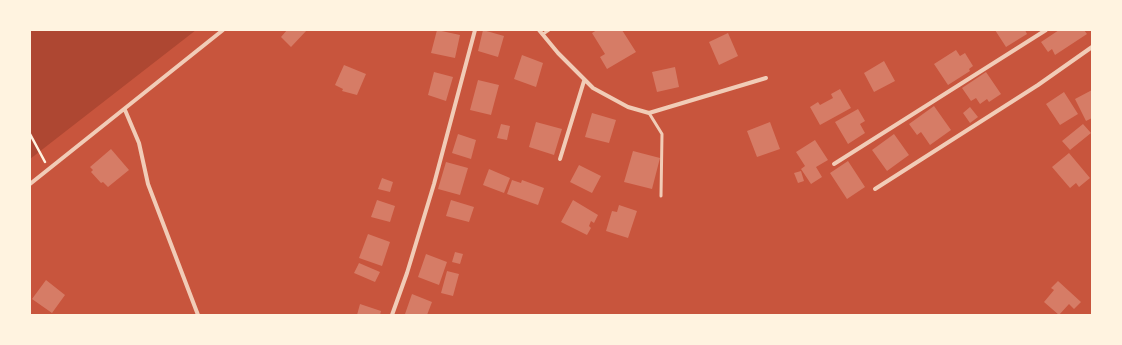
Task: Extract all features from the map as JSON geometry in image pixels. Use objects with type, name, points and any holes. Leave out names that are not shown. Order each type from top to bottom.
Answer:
[{"type":"street","points":[[30,184],[125,110],[223,30]]},
{"type":"street","points":[[392,315],[408,273],[434,184],[475,30]]},
{"type":"street","points":[[539,30],[584,81],[614,100],[649,113],[766,78]]},
{"type":"street","points":[[834,164],[1046,30]]},
{"type":"street","points":[[875,189],[1038,84],[1092,47]]},
{"type":"street","points":[[560,159],[584,81]]},
{"type":"street","points":[[125,110],[139,143],[148,184],[198,315]]},
{"type":"lane","points":[[543,34],[549,30]]},
{"type":"lane","points":[[649,113],[662,134],[661,196]]},
{"type":"path","points":[[30,134],[50,169]]},
{"type":"shaded area","points":[[30,30],[196,30],[30,159]]},
{"type":"building","points":[[287,30],[307,30],[291,47],[281,37]]},
{"type":"building","points":[[437,30],[460,35],[455,58],[431,53]]},
{"type":"building","points":[[483,30],[504,36],[498,57],[478,51]]},
{"type":"building","points":[[597,30],[622,30],[636,52],[607,69],[600,57],[605,54],[592,33]]},
{"type":"building","points":[[995,30],[1025,30],[1027,34],[1006,47]]},
{"type":"building","points":[[1059,30],[1084,30],[1087,34],[1055,55],[1052,49],[1048,52],[1041,42]]},
{"type":"building","points":[[728,33],[738,56],[719,65],[709,42]]},
{"type":"building","points":[[956,50],[960,56],[965,53],[973,66],[969,69],[970,71],[948,85],[934,64]]},
{"type":"building","points":[[522,55],[543,63],[536,87],[514,79]]},
{"type":"building","points":[[884,61],[895,81],[874,92],[864,73]]},
{"type":"building","points":[[344,65],[366,74],[357,95],[342,91],[343,89],[335,85]]},
{"type":"building","points":[[675,67],[679,87],[657,92],[652,72]]},
{"type":"building","points":[[434,72],[453,77],[446,101],[428,95]]},
{"type":"building","points":[[986,72],[1001,94],[989,102],[987,99],[980,104],[976,98],[971,101],[962,88]]},
{"type":"building","points":[[478,80],[499,85],[491,115],[470,110]]},
{"type":"building","points":[[840,89],[851,108],[820,125],[810,107],[818,102],[820,105],[833,98],[831,94]]},
{"type":"building","points":[[1092,90],[1092,118],[1086,121],[1075,99]]},
{"type":"building","points":[[1064,92],[1078,114],[1060,125],[1046,104]]},
{"type":"building","points":[[934,106],[951,130],[930,145],[921,132],[917,135],[909,124]]},
{"type":"building","points":[[970,107],[978,117],[970,123],[963,113]]},
{"type":"building","points":[[858,109],[865,121],[860,124],[865,133],[848,144],[835,122]]},
{"type":"building","points":[[592,113],[616,120],[609,143],[585,137]]},
{"type":"building","points":[[536,122],[562,129],[554,155],[529,147]]},
{"type":"building","points":[[770,122],[780,149],[757,157],[747,131]]},
{"type":"building","points":[[501,124],[510,126],[507,140],[497,138]]},
{"type":"building","points":[[1083,124],[1091,133],[1070,150],[1062,141]]},
{"type":"building","points":[[458,134],[476,140],[471,159],[452,153]]},
{"type":"building","points":[[894,134],[909,155],[887,171],[872,150]]},
{"type":"building","points":[[815,140],[828,160],[816,167],[822,177],[811,184],[801,169],[805,166],[796,152]]},
{"type":"building","points":[[111,149],[129,170],[108,187],[103,182],[101,183],[91,172],[93,170],[90,167]]},
{"type":"building","points":[[633,151],[660,158],[652,189],[624,182]]},
{"type":"building","points":[[1069,153],[1090,178],[1079,187],[1076,183],[1070,188],[1052,167]]},
{"type":"building","points":[[848,161],[865,187],[847,199],[830,173]]},
{"type":"building","points":[[446,162],[468,168],[460,195],[438,189]]},
{"type":"building","points":[[579,165],[601,176],[592,193],[570,182]]},
{"type":"building","points":[[489,169],[510,178],[504,193],[483,185]]},
{"type":"building","points":[[801,171],[804,181],[798,183],[794,173]]},
{"type":"building","points":[[382,178],[393,182],[390,192],[378,189]]},
{"type":"building","points":[[512,180],[521,183],[522,180],[544,188],[538,205],[507,194]]},
{"type":"building","points":[[377,200],[395,206],[390,222],[371,217]]},
{"type":"building","points":[[451,200],[474,207],[469,222],[446,216]]},
{"type":"building","points":[[573,200],[598,215],[594,223],[591,221],[589,226],[591,228],[587,235],[561,222]]},
{"type":"building","points":[[619,205],[637,211],[628,238],[606,231],[612,211],[617,212]]},
{"type":"building","points":[[368,234],[390,242],[382,266],[359,258]]},
{"type":"building","points":[[455,252],[463,254],[460,264],[452,262]]},
{"type":"building","points":[[426,254],[447,262],[439,285],[418,277]]},
{"type":"building","points":[[359,263],[380,272],[375,282],[354,273]]},
{"type":"building","points":[[447,271],[459,274],[453,296],[441,293]]},
{"type":"building","points":[[46,280],[65,295],[52,313],[32,299]]},
{"type":"building","points":[[1058,281],[1081,302],[1074,309],[1069,304],[1059,315],[1044,302],[1054,290],[1051,288]]},
{"type":"building","points":[[412,294],[432,302],[427,315],[405,314]]},
{"type":"building","points":[[360,304],[381,311],[380,315],[357,315]]}]
